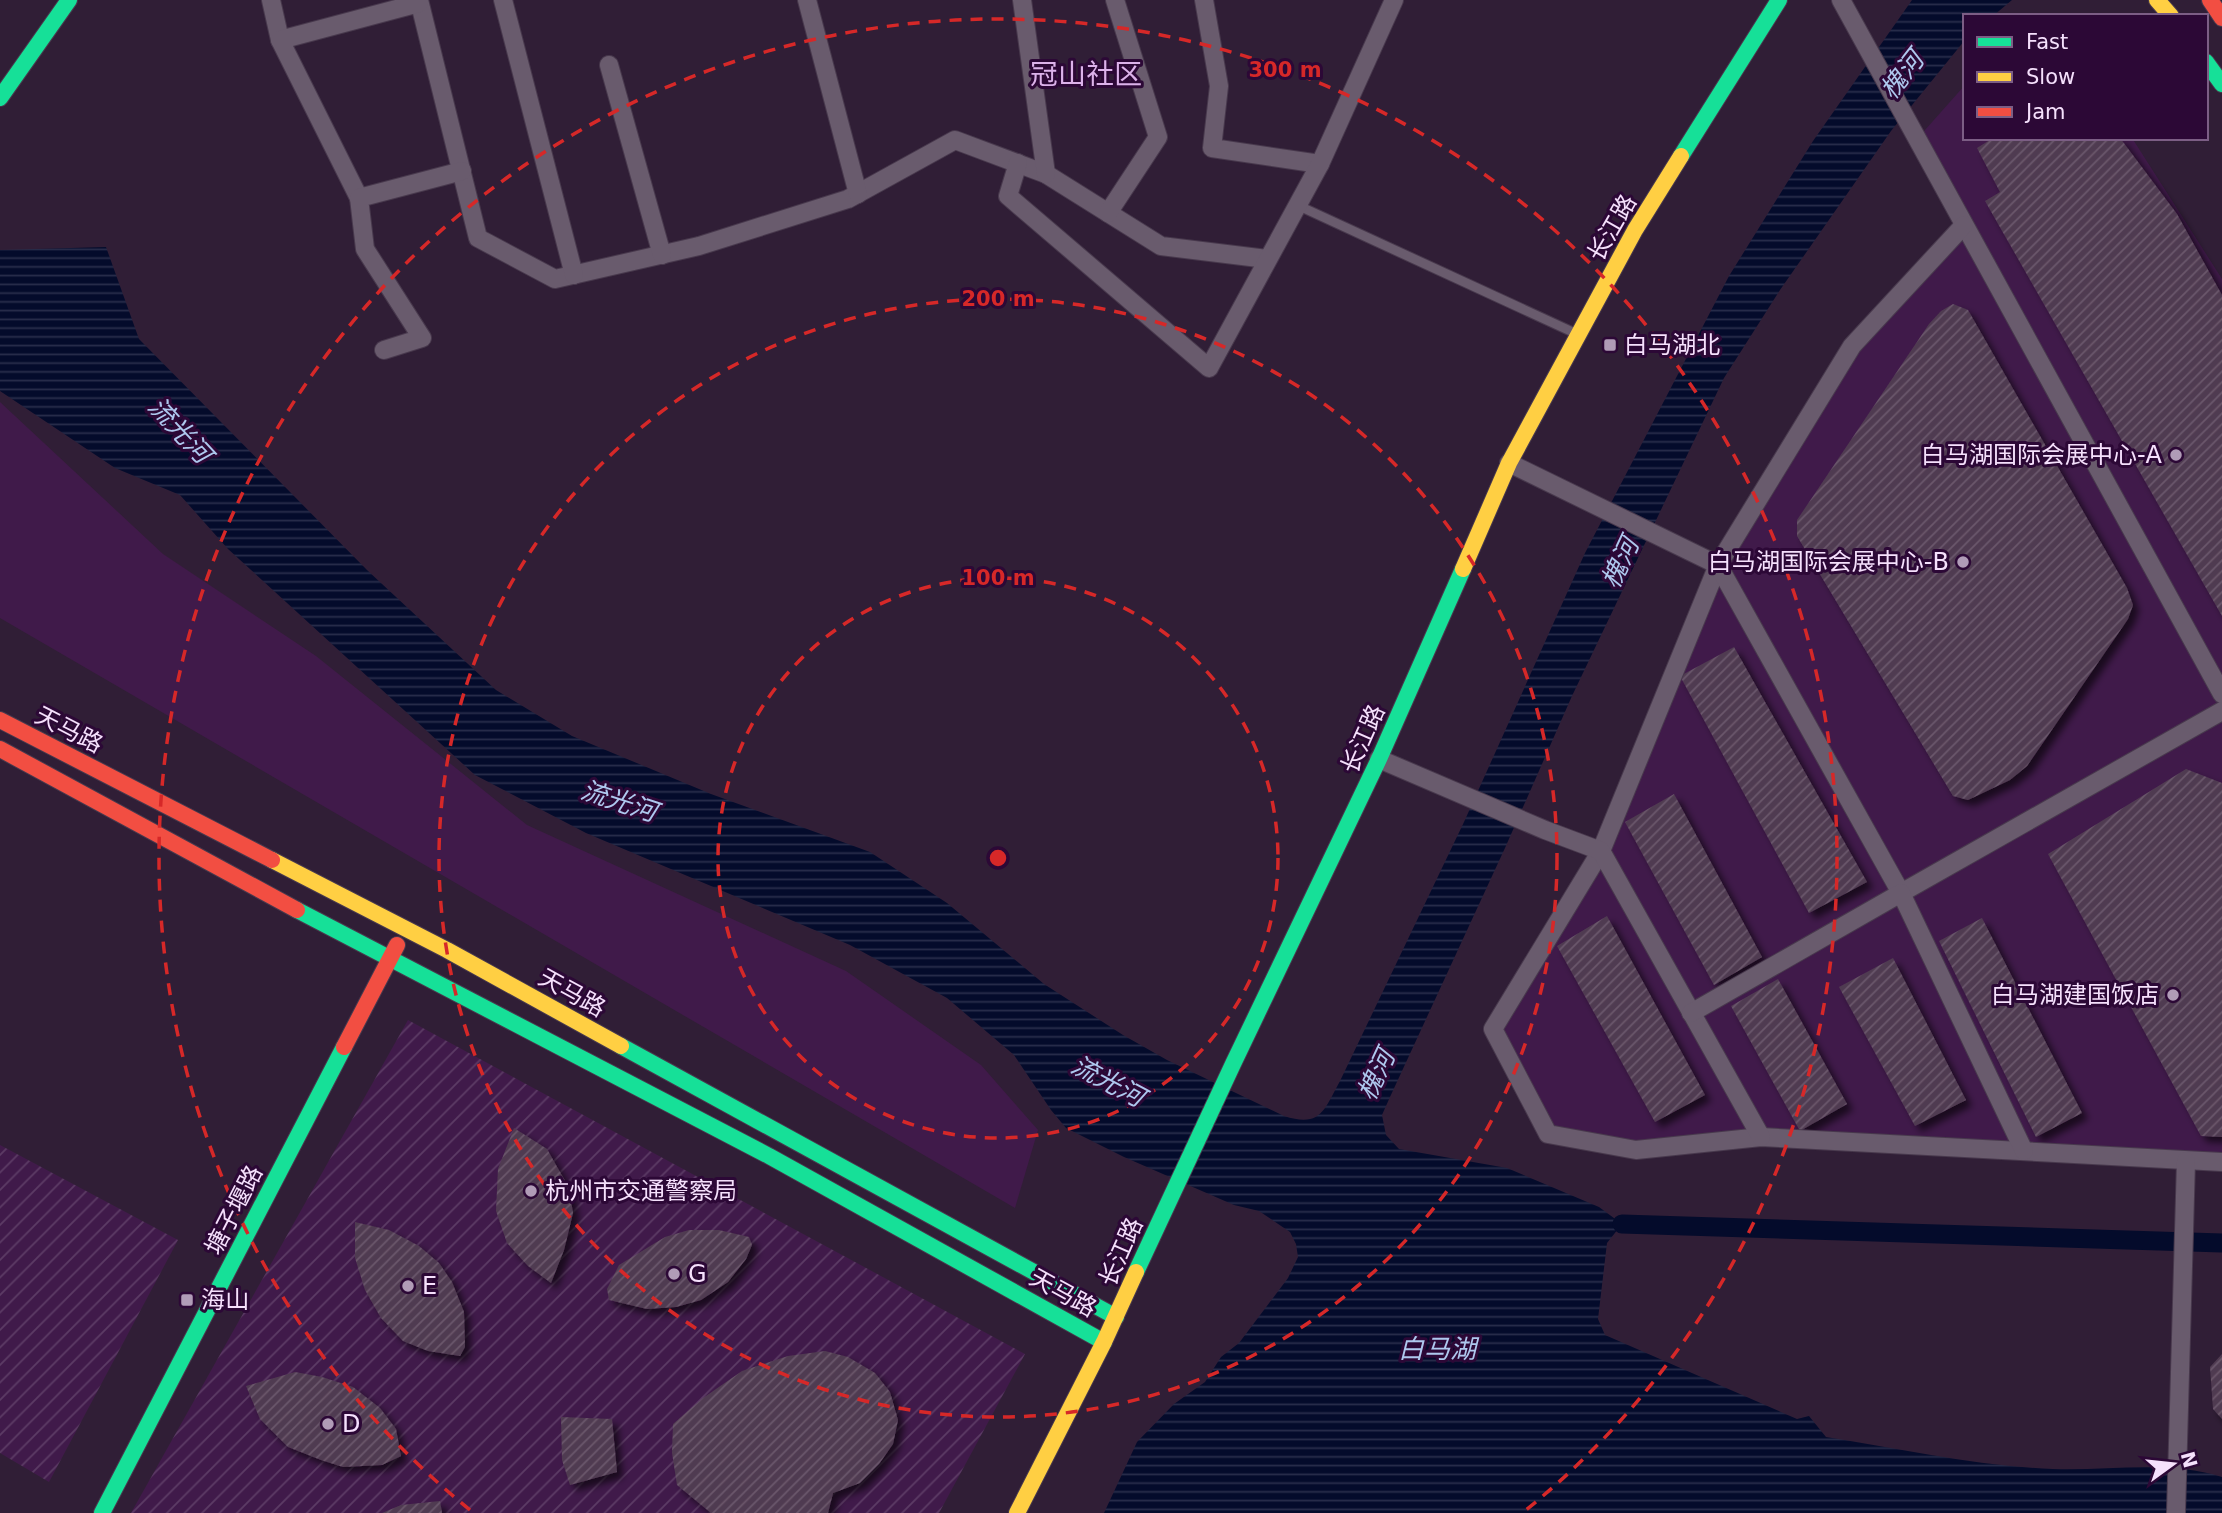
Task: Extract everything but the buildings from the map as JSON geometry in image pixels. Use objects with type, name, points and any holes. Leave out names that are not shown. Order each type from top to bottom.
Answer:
[{"type":"main road","points":[[0,98],[69,0]]},
{"type":"main road","name":"长江路","points":[[1017,1513],[1104,1342],[1379,759],[1509,463],[1635,230],[1779,0]]},
{"type":"main road","points":[[2157,0],[2169,14]]},
{"type":"main road","points":[[2210,0],[2222,18]]},
{"type":"main road","points":[[2208,65],[2222,84]]},
{"type":"main road","name":"天马路","points":[[0,720],[405,929],[1116,1317]]},
{"type":"main road","name":"天马路","points":[[0,749],[389,959],[769,1156],[1104,1342]]},
{"type":"main road","name":"塘子堰路","points":[[103,1513],[405,929]]},
{"type":"street","points":[[271,0],[280,40],[359,198],[365,249],[422,338],[384,350]]},
{"type":"street","points":[[503,0],[574,275]]},
{"type":"street","points":[[807,0],[858,194]]},
{"type":"street","points":[[1022,0],[1046,174]]},
{"type":"street","points":[[1108,213],[1158,137],[1115,0]]},
{"type":"street","points":[[1204,0],[1219,86],[1212,148],[1320,164]]},
{"type":"street","points":[[1018,163],[1008,196],[1209,368],[1320,164],[1394,0]]},
{"type":"street","points":[[1841,0],[2222,694]]},
{"type":"street","points":[[280,40],[419,1],[478,238],[555,279],[699,246],[848,199],[955,140],[1046,174],[1161,246],[1267,259]]},
{"type":"street","points":[[608,65],[662,255]]},
{"type":"street","points":[[359,198],[462,171]]},
{"type":"street","points":[[1964,225],[1853,346],[1718,565],[1601,851],[1493,1029],[1548,1134],[1636,1150],[1761,1137],[2222,1163]]},
{"type":"street","points":[[1509,463],[1718,565],[1901,893],[2024,1151]]},
{"type":"street","points":[[1691,1013],[2222,711]]},
{"type":"street","points":[[1379,759],[1601,851],[1761,1137]]},
{"type":"street","points":[[2176,1513],[2186,1161]]},
{"type":"lane","points":[[1297,205],[1578,335]]},
{"type":"shaded area","points":[[1963,87],[1963,140],[2133,140],[2222,279],[2222,1162],[1761,1137],[1636,1150],[1548,1134],[1493,1029],[1601,851],[1718,565],[1852,346],[1964,225],[1917,139]]},
{"type":"shaded area","points":[[0,402],[163,554],[316,656],[527,825],[846,971],[981,1065],[1038,1130],[1015,1208],[0,618]]},
{"type":"shaded area","points":[[408,1020],[1025,1354],[939,1513],[131,1513]]},
{"type":"shaded area","points":[[0,1145],[178,1240],[49,1482],[0,1453]]},
{"type":"water","points":[[1912,0],[2012,0],[1995,14],[1963,14],[1963,42],[1891,131],[1780,290],[1724,378],[1572,696],[1390,1097],[1382,1115],[1386,1135],[1399,1149],[1507,1168],[1599,1207],[1622,1224],[1607,1243],[1598,1319],[1605,1335],[1797,1419],[1809,1416],[1826,1437],[1968,1461],[2025,1467],[2138,1467],[2202,1472],[2222,1477],[2222,1513],[1104,1513],[1137,1442],[1174,1404],[1205,1382],[1221,1357],[1239,1343],[1288,1278],[1298,1257],[1290,1232],[1259,1211],[1234,1205],[1124,1157],[1066,1128],[1014,1055],[947,998],[850,945],[586,833],[475,775],[228,549],[180,495],[115,468],[0,391],[0,250],[106,247],[139,339],[367,570],[496,690],[572,736],[711,794],[870,852],[947,903],[1044,984],[1123,1035],[1167,1060],[1284,1116],[1306,1120],[1320,1114],[1340,1081],[1464,822],[1585,553],[1729,276],[1813,141]]},
{"type":"waterway","points":[[1622,1224],[2222,1243]]},
{"type":"traffic: fast","points":[[0,98],[69,0]]},
{"type":"traffic: fast","points":[[1681,156],[1779,0]]},
{"type":"traffic: fast","points":[[2208,65],[2222,84]]},
{"type":"traffic: fast","points":[[1136,1272],[1379,759],[1463,569]]},
{"type":"traffic: fast","points":[[297,910],[769,1156],[1104,1342]]},
{"type":"traffic: fast","points":[[621,1046],[1116,1317]]},
{"type":"traffic: fast","points":[[102,1513],[344,1047]]},
{"type":"traffic: slow","points":[[2157,0],[2169,14]]},
{"type":"traffic: slow","points":[[1463,569],[1509,463],[1635,230],[1681,156]]},
{"type":"traffic: slow","points":[[272,860],[447,950],[621,1046]]},
{"type":"traffic: slow","points":[[1017,1513],[1104,1342],[1136,1272]]},
{"type":"traffic: jam","points":[[2210,0],[2222,18]]},
{"type":"traffic: jam","points":[[0,720],[272,860]]},
{"type":"traffic: jam","points":[[0,749],[297,910]]},
{"type":"traffic: jam","points":[[344,1047],[397,945]]},
{"type":"place","name":"白马湖北","points":[[1610,345]]},
{"type":"place","name":"白马湖国际会展中心-A","points":[[2176,455]]},
{"type":"place","name":"白马湖国际会展中心-B","points":[[1963,562]]},
{"type":"place","name":"白马湖建国饭店","points":[[2173,995]]},
{"type":"place","name":"杭州市交通警察局","points":[[531,1191]]},
{"type":"place","name":"G","points":[[674,1274]]},
{"type":"place","name":"E","points":[[408,1286]]},
{"type":"place","name":"海山","points":[[187,1300]]},
{"type":"place","name":"D","points":[[328,1424]]},
{"type":"district","name":"冠山社区","points":[[1086,74]]},
{"type":"water label","name":"槐河","points":[[1902,75]]},
{"type":"water label","name":"流光河","points":[[180,430]]},
{"type":"water label","name":"槐河","points":[[1620,563]]},
{"type":"water label","name":"流光河","points":[[619,801]]},
{"type":"water label","name":"槐河","points":[[1376,1075]]},
{"type":"water label","name":"流光河","points":[[1108,1081]]},
{"type":"water label","name":"白马湖","points":[[1437,1349]]}]
